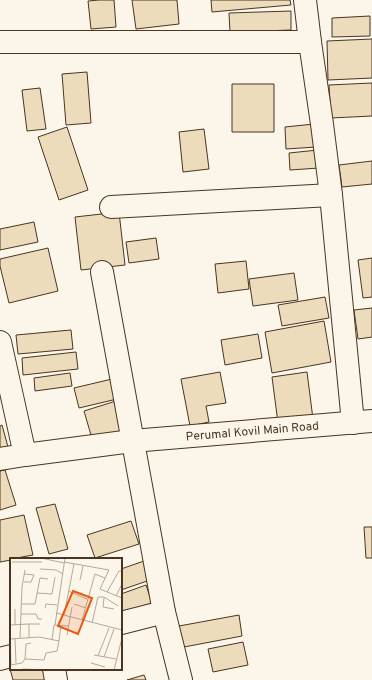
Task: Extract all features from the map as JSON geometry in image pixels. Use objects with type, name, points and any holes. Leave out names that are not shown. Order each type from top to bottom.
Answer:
[{"type":"street","points":[[305,0],[362,422]]},
{"type":"street","points":[[0,42],[310,42]]},
{"type":"street","points":[[111,207],[331,195]]},
{"type":"street","points":[[102,272],[164,612],[181,680]]},
{"type":"street","points":[[0,342],[25,455]]},
{"type":"street","name":"Perumal Kovil Main Road","points":[[0,459],[132,441],[362,422]]},
{"type":"street","points":[[122,623],[164,612]]},
{"type":"street","points":[[0,660],[10,656]]},
{"type":"street","points":[[54,670],[56,680]]},
{"type":"building","points":[[114,0],[116,27],[91,29],[88,1]]},
{"type":"building","points":[[132,0],[177,0],[179,24],[136,29]]},
{"type":"building","points":[[211,0],[290,0],[291,5],[212,12]]},
{"type":"building","points":[[291,11],[291,30],[230,32],[229,13]]},
{"type":"building","points":[[370,16],[370,36],[332,37],[332,18]]},
{"type":"building","points":[[372,39],[372,78],[328,80],[327,41]]},
{"type":"building","points":[[87,72],[91,123],[66,125],[62,74]]},
{"type":"building","points":[[372,83],[372,116],[331,118],[329,85]]},
{"type":"building","points":[[232,84],[274,84],[274,132],[232,132]]},
{"type":"building","points":[[40,88],[46,129],[27,131],[22,90]]},
{"type":"building","points":[[314,124],[316,147],[286,149],[285,127]]},
{"type":"building","points":[[67,127],[88,190],[59,200],[38,137]]},
{"type":"building","points":[[204,129],[209,169],[183,172],[179,132]]},
{"type":"building","points":[[318,150],[319,168],[290,170],[289,153]]},
{"type":"building","points":[[372,161],[372,184],[342,187],[339,165]]},
{"type":"building","points":[[119,212],[125,265],[81,270],[75,217]]},
{"type":"building","points":[[34,222],[38,242],[0,250],[0,229]]},
{"type":"building","points":[[156,238],[159,259],[129,263],[126,242]]},
{"type":"building","points":[[48,248],[58,291],[9,303],[0,266],[0,259]]},
{"type":"building","points":[[372,258],[372,297],[363,298],[358,260]]},
{"type":"building","points":[[246,261],[249,289],[218,293],[215,264]]},
{"type":"building","points":[[294,273],[298,300],[253,306],[249,279]]},
{"type":"building","points":[[325,297],[329,318],[282,326],[278,305]]},
{"type":"building","points":[[372,308],[372,337],[358,339],[354,310]]},
{"type":"building","points":[[324,321],[331,362],[272,373],[265,332]]},
{"type":"building","points":[[71,330],[73,349],[18,354],[16,335]]},
{"type":"building","points":[[258,334],[262,358],[225,365],[221,340]]},
{"type":"building","points":[[76,352],[78,369],[23,375],[22,358]]},
{"type":"building","points":[[220,372],[226,403],[206,406],[209,422],[190,426],[181,379]]},
{"type":"building","points":[[307,372],[313,419],[278,423],[272,377]]},
{"type":"building","points":[[70,373],[72,386],[35,391],[34,378]]},
{"type":"building","points":[[112,379],[117,399],[79,408],[74,388]]},
{"type":"building","points":[[116,401],[125,432],[93,442],[84,411]]},
{"type":"building","points":[[2,425],[8,447],[0,449],[0,426]]},
{"type":"building","points":[[5,470],[16,505],[0,510],[0,471]]},
{"type":"building","points":[[55,504],[68,549],[49,554],[36,508]]},
{"type":"building","points":[[24,515],[33,555],[10,558],[10,560],[0,562],[0,520]]},
{"type":"building","points":[[131,521],[139,544],[95,558],[87,535]]},
{"type":"building","points":[[364,527],[372,527],[372,558],[366,558]]},
{"type":"building","points":[[144,561],[150,580],[122,590],[122,569]]},
{"type":"building","points":[[146,585],[152,603],[122,614],[122,594]]},
{"type":"building","points":[[239,615],[242,636],[184,647],[179,626]]},
{"type":"building","points":[[243,642],[248,665],[213,672],[208,649]]},
{"type":"building","points":[[10,670],[48,670],[51,680],[13,680]]},
{"type":"building","points":[[144,675],[146,680],[127,680]]}]
